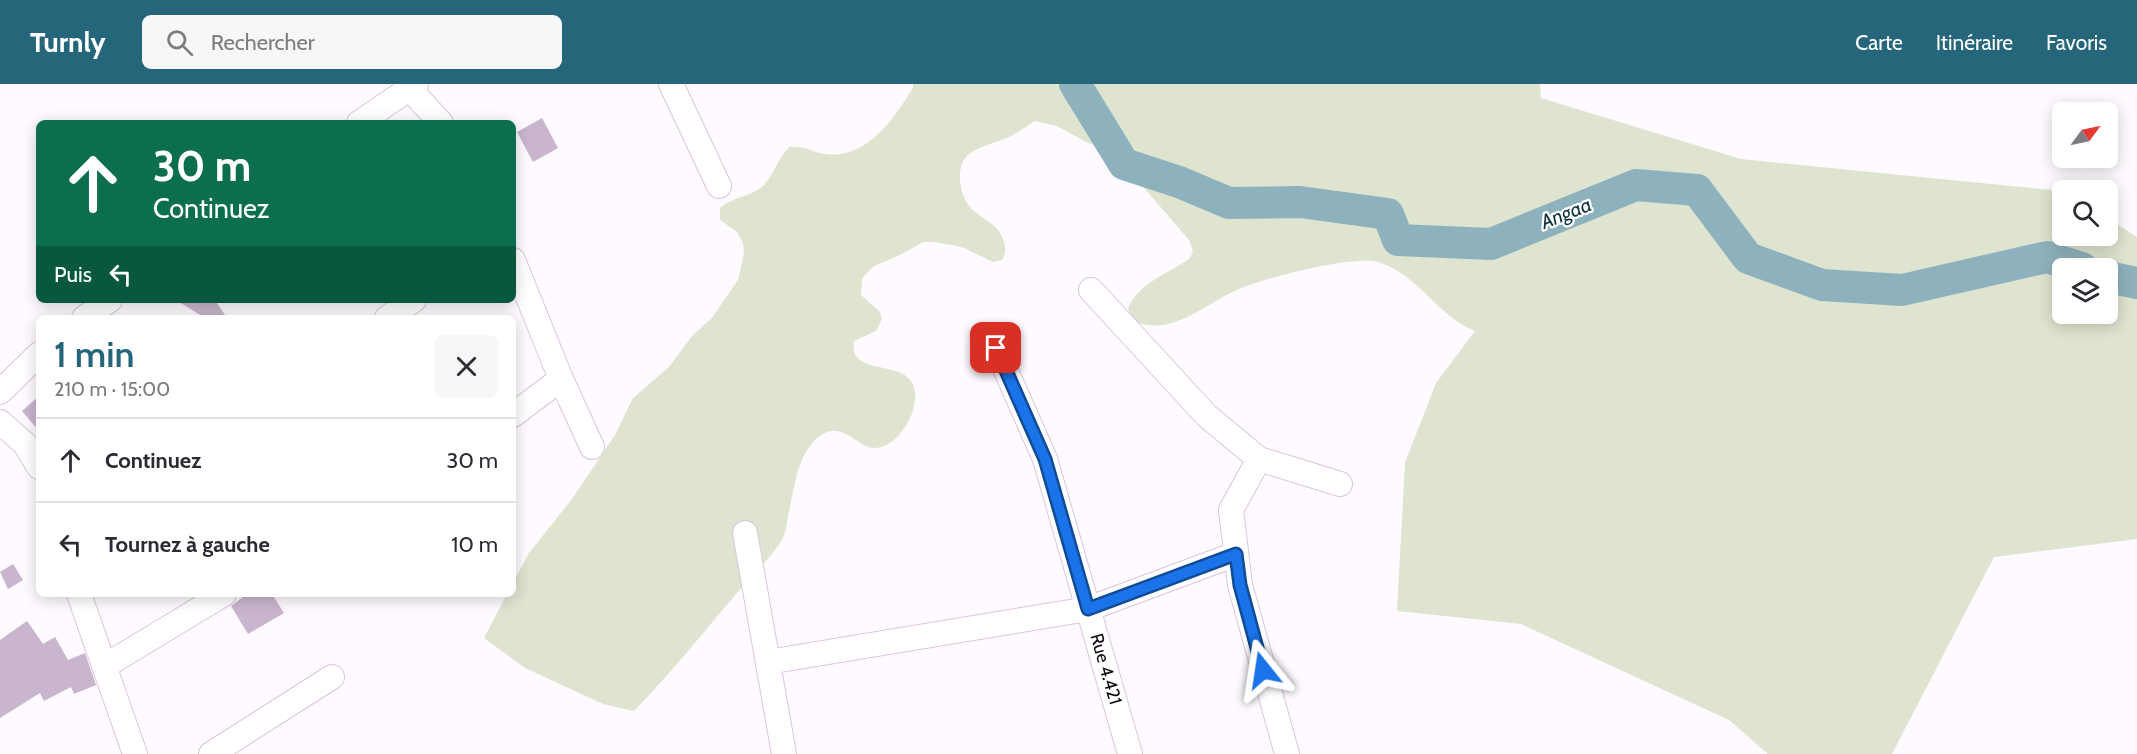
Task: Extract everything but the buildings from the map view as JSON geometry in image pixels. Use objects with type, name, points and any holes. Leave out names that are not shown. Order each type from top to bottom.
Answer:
[{"type":"street","points":[[671,84],[719,186]]},
{"type":"street","points":[[363,120],[412,86],[439,120]]},
{"type":"street","points":[[516,267],[561,379],[592,447]]},
{"type":"street","points":[[1091,290],[1207,416],[1259,459],[1340,484]]},
{"type":"street","points":[[88,315],[106,303]]},
{"type":"street","points":[[392,315],[410,303]]},
{"type":"street","name":"Rue 4.421","points":[[996,348],[1045,459],[1130,754]]},
{"type":"street","points":[[0,392],[36,357]]},
{"type":"street","points":[[516,413],[561,379]]},
{"type":"street","points":[[0,422],[25,444],[36,462]]},
{"type":"street","points":[[1259,459],[1231,510],[1240,585],[1287,754]]},
{"type":"street","points":[[745,533],[784,754]]},
{"type":"street","points":[[768,662],[1088,609],[1236,554]]},
{"type":"street","points":[[80,597],[135,754]]},
{"type":"street","points":[[105,666],[219,597]]},
{"type":"street","points":[[211,754],[332,677]]},
{"type":"green space","points":[[913,84],[1540,84],[1541,98],[1741,159],[2052,190],[2052,246],[2118,246],[2118,225],[2137,237],[2137,539],[1994,557],[1892,754],[1768,754],[1729,720],[1521,624],[1397,611],[1405,463],[1436,383],[1475,331],[1450,316],[1404,275],[1378,262],[1366,261],[1308,269],[1251,284],[1175,322],[1147,325],[1133,321],[1128,309],[1132,300],[1146,285],[1190,258],[1193,251],[1189,240],[1114,153],[1086,142],[1057,126],[1035,121],[1011,136],[968,155],[961,167],[963,195],[972,209],[998,229],[1005,249],[1002,260],[993,262],[962,247],[923,242],[874,266],[862,278],[861,295],[880,312],[882,319],[876,331],[854,341],[855,354],[862,362],[900,373],[910,379],[915,391],[913,410],[907,424],[896,438],[876,448],[868,447],[836,431],[824,433],[815,440],[800,466],[786,530],[779,545],[634,711],[603,704],[525,668],[484,638],[505,597],[516,597],[516,577],[529,553],[572,499],[615,435],[633,398],[669,367],[692,336],[711,319],[738,280],[744,253],[743,243],[737,232],[720,220],[720,208],[763,186],[789,147],[825,154],[840,154],[866,144],[888,124],[913,88]]},
{"type":"waterway","name":"Angaa","points":[[1075,84],[1124,164],[1179,182],[1229,203],[1300,202],[1388,214],[1398,240],[1491,244],[1636,185],[1697,190],[1748,258],[1822,285],[1902,290],[2047,257],[2052,259]]},
{"type":"waterway","name":"Angaa","points":[[2118,279],[2137,283]]},
{"type":"route","points":[[996,348],[1045,459],[1088,609],[1236,554],[1240,585],[1263,670]]}]
